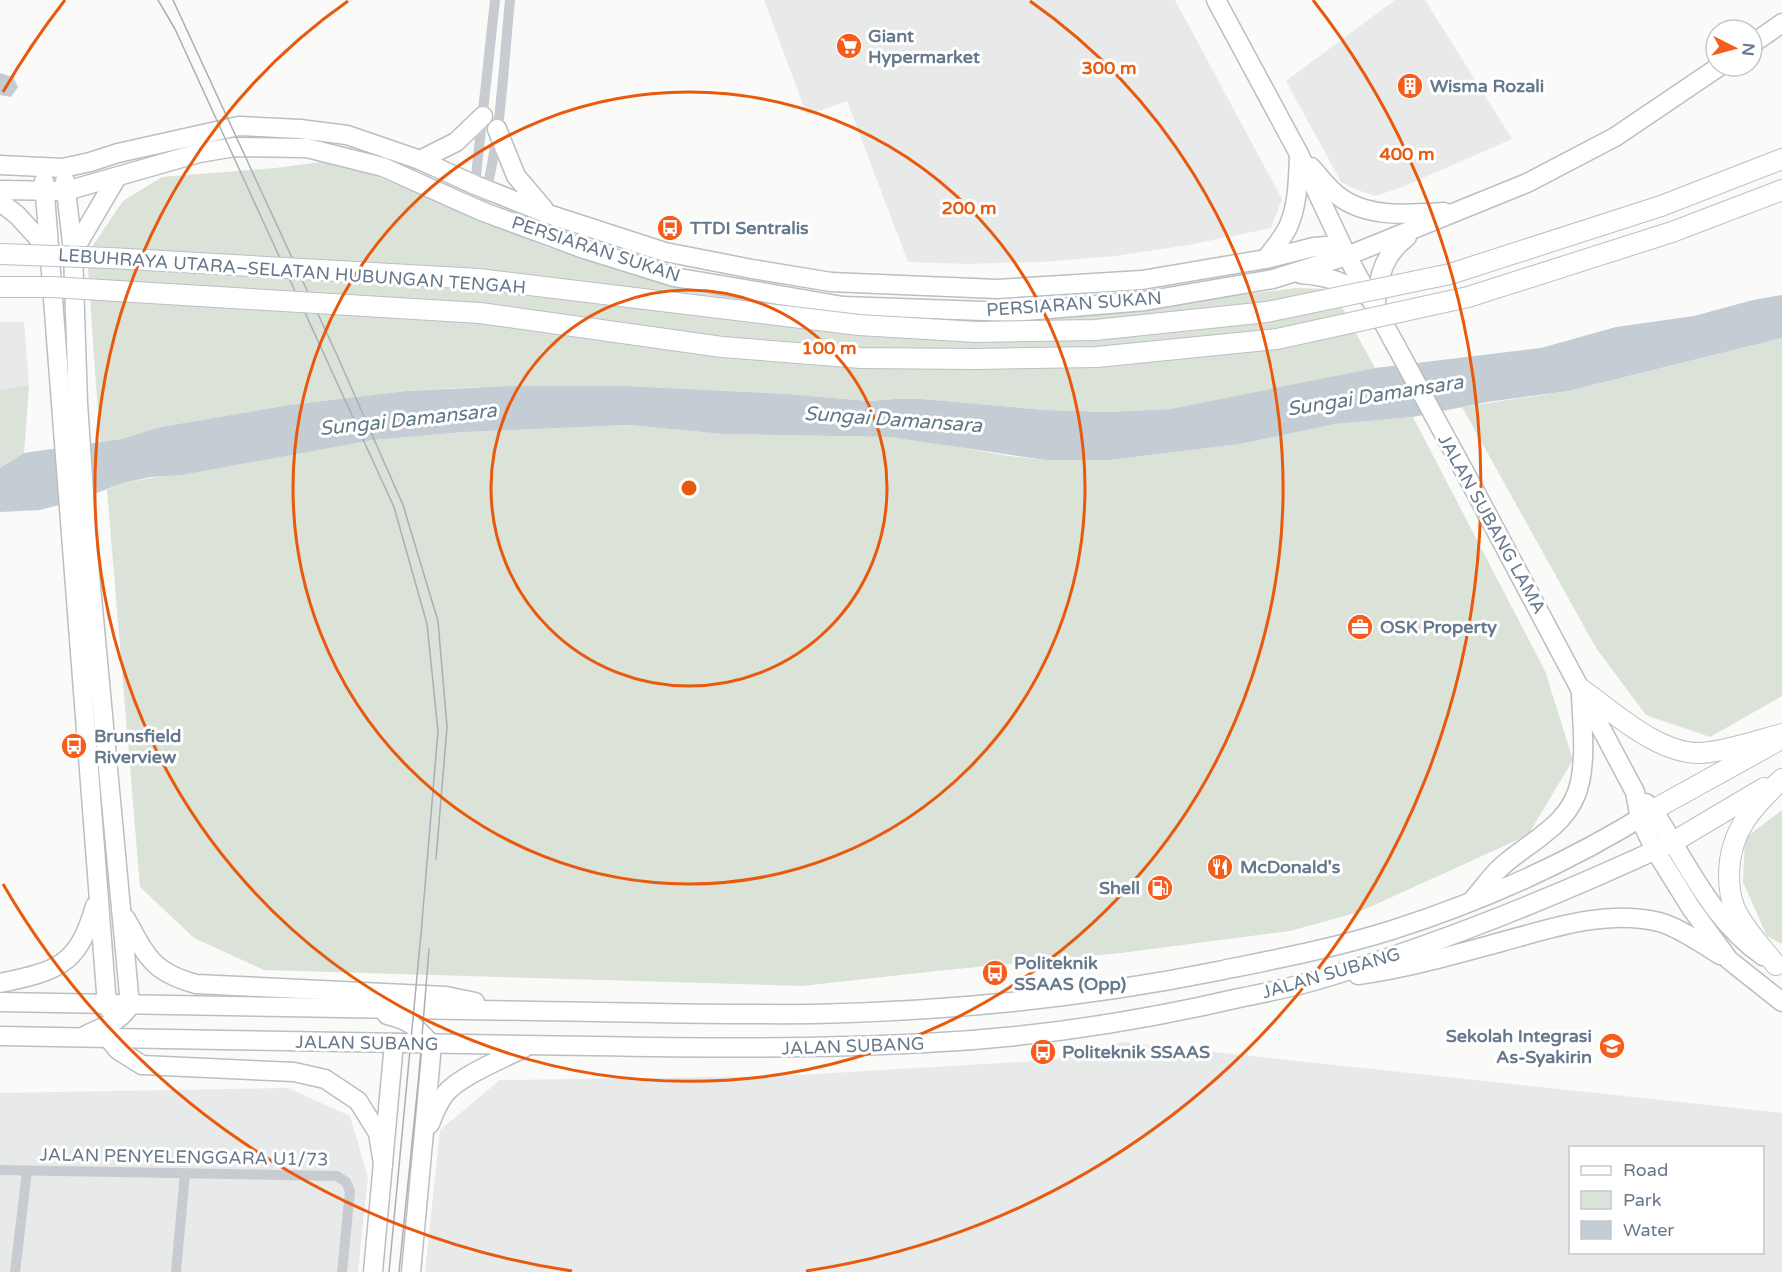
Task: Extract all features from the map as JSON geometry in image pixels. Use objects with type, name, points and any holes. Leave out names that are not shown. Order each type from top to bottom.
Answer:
[{"type":"highway","name":"LEBUHRAYA UTARA–SELATAN HUBUNGAN TENGAH","points":[[0,254],[479,279],[859,325],[977,332],[1095,330],[1267,312],[1449,274],[1661,206],[1782,159]]},
{"type":"highway","name":"LEBUHRAYA UTARA–SELATAN HUBUNGAN TENGAH","points":[[0,287],[52,287],[480,313],[722,347],[861,358],[1097,357],[1278,339],[1468,297],[1672,232],[1782,190]]},
{"type":"highway","points":[[1581,689],[1647,737],[1671,748],[1701,753],[1782,736]]},
{"type":"highway","points":[[1646,814],[1782,736]]},
{"type":"highway","points":[[1673,842],[1782,778]]},
{"type":"highway","points":[[1779,967],[1739,917],[1734,906],[1729,876],[1736,836],[1756,804],[1782,778]]},
{"type":"main road","points":[[1216,0],[1299,154],[1337,195],[1363,209],[1396,214],[1458,212]]},
{"type":"main road","points":[[1764,36],[1782,23]]},
{"type":"main road","name":"PERSIARAN SUKAN","points":[[0,190],[66,191],[199,153],[235,147],[307,148],[383,167],[474,208],[584,249],[674,277],[843,306],[1012,312],[1145,302],[1273,279],[1347,256],[1527,183],[1615,137],[1704,77]]},
{"type":"main road","points":[[420,160],[456,142],[483,117]]},
{"type":"main road","name":"PERSIARAN SUKAN","points":[[0,165],[63,168],[118,153],[239,126],[300,129],[347,135],[420,160],[548,214],[665,252],[831,282],[996,289],[1142,280],[1327,246],[1347,256]]},
{"type":"main road","points":[[497,129],[516,176],[548,214]]},
{"type":"main road","points":[[1266,259],[1288,229],[1294,212],[1299,154]]},
{"type":"main road","name":"JALAN SUBANG LAMA","points":[[1299,154],[1347,256],[1646,814]]},
{"type":"main road","points":[[44,168],[49,250],[69,403],[107,1005],[116,1021],[146,1039]]},
{"type":"main road","points":[[63,168],[73,252],[69,403]]},
{"type":"main road","points":[[73,252],[117,177]]},
{"type":"main road","points":[[0,202],[17,215],[49,250]]},
{"type":"main road","points":[[1290,274],[1324,276],[1346,283],[1372,303],[1388,255],[1402,241],[1423,226]]},
{"type":"main road","points":[[80,554],[122,913],[130,1005],[126,1013],[116,1021],[81,1037]]},
{"type":"main road","points":[[1468,904],[1502,867],[1543,837],[1572,805],[1581,779],[1581,689]]},
{"type":"main road","points":[[1646,814],[1673,842],[1730,929],[1754,950],[1779,967]]},
{"type":"main road","points":[[1646,814],[1655,850],[1691,908],[1729,960]]},
{"type":"main road","name":"JALAN SUBANG","points":[[0,1002],[815,1014],[920,1010],[1054,999],[1187,977],[1331,947],[1390,931],[1468,904],[1543,870],[1646,814]]},
{"type":"main road","name":"JALAN SUBANG","points":[[0,1036],[528,1046],[784,1048],[928,1043],[1043,1033],[1203,1006],[1312,981],[1479,926],[1558,895],[1673,842]]},
{"type":"main road","points":[[0,983],[55,968],[66,961],[79,946],[90,924],[99,896]]},
{"type":"main road","points":[[122,913],[141,948],[153,963],[174,978],[196,984],[446,996],[469,999],[498,1010]]},
{"type":"main road","points":[[1312,981],[1400,969],[1579,922],[1631,917],[1662,923],[1703,944],[1729,960],[1782,1002]]},
{"type":"main road","points":[[361,1008],[406,1020],[432,1044],[411,1272]]},
{"type":"main road","points":[[373,1272],[394,1043],[426,1020],[457,1010]]},
{"type":"main road","points":[[108,1038],[118,1050],[142,1065],[294,1072],[325,1079],[358,1101],[378,1133],[383,1164]]},
{"type":"main road","points":[[422,1149],[435,1109],[446,1093],[484,1068],[528,1046]]},
{"type":"street","points":[[481,187],[483,117],[495,0]]},
{"type":"street","points":[[474,208],[497,129],[510,0]]},
{"type":"street","name":"JALAN PENYELENGGARA U1/73","points":[[0,1170],[337,1176],[346,1182],[350,1191],[342,1272]]},
{"type":"street","points":[[15,1272],[27,1171]]},
{"type":"street","points":[[176,1272],[185,1173]]},
{"type":"shaded area","points":[[764,0],[1175,0],[1282,199],[1271,228],[1189,245],[1115,256],[1041,262],[967,264],[908,262],[847,101],[807,115]]},
{"type":"shaded area","points":[[1395,0],[1425,0],[1512,139],[1400,188],[1375,196],[1341,182],[1286,81]]},
{"type":"shaded area","points":[[0,322],[24,322],[29,385],[0,390]]},
{"type":"shaded area","points":[[1122,1042],[1782,1113],[1782,1272],[425,1272],[440,1130],[500,1080],[781,1076],[1052,1060]]},
{"type":"shaded area","points":[[288,1088],[350,1116],[368,1177],[358,1272],[0,1272],[0,1093]]},
{"type":"green space","points":[[337,160],[549,248],[653,279],[840,300],[1143,307],[1297,288],[1332,289],[1375,368],[1199,405],[1171,409],[1106,412],[1045,410],[922,399],[869,401],[787,394],[625,386],[474,387],[406,391],[289,405],[160,427],[121,439],[100,442],[87,254],[123,201],[162,177],[275,168]]},
{"type":"green space","points":[[1782,338],[1782,696],[1710,737],[1646,715],[1596,648],[1462,407],[1568,391]]},
{"type":"green space","points":[[29,385],[24,453],[0,468],[0,390]]},
{"type":"green space","points":[[1413,417],[1545,671],[1573,760],[1528,835],[1359,912],[1290,931],[1121,953],[802,986],[264,970],[194,938],[140,887],[107,490],[123,483],[373,440],[465,432],[629,425],[723,434],[891,437],[1045,460],[1110,460],[1240,444],[1335,424]]},
{"type":"green space","points":[[1782,810],[1782,944],[1767,936],[1743,882],[1745,838]]},
{"type":"water","points":[[0,73],[13,77],[18,87],[11,97],[0,95]]},
{"type":"water","name":"Sungai Damansara","points":[[1782,295],[1782,338],[1568,391],[1487,402],[1413,417],[1335,424],[1240,444],[1110,460],[1045,460],[891,437],[723,434],[629,425],[465,432],[373,440],[181,475],[151,477],[123,483],[78,500],[40,510],[0,512],[0,468],[24,453],[121,439],[160,427],[289,405],[406,391],[509,386],[625,386],[787,394],[869,401],[922,399],[1045,410],[1106,412],[1171,409],[1375,368],[1541,348],[1616,327],[1694,316],[1753,300]]},
{"type":"tram line","points":[[158,0],[175,29],[394,507],[427,624],[438,731],[389,1272]]},
{"type":"tram line","points":[[173,0],[336,353],[403,505],[438,621],[447,727],[436,859]]},
{"type":"tram line","points":[[399,1272],[429,949]]},
{"type":"place","name":"Giant Hypermarket","points":[[849,46]]},
{"type":"place","name":"Wisma Rozali","points":[[1410,86]]},
{"type":"place","name":"TTDI Sentralis","points":[[670,228]]},
{"type":"place","name":"OSK Property","points":[[1360,627]]},
{"type":"place","name":"Brunsfield Riverview","points":[[74,746]]},
{"type":"place","name":"McDonald's","points":[[1220,867]]},
{"type":"place","name":"Shell","points":[[1160,888]]},
{"type":"place","name":"Politeknik SSAAS (Opp)","points":[[995,973]]},
{"type":"place","name":"Sekolah Integrasi As-Syakirin","points":[[1612,1046]]},
{"type":"place","name":"Politeknik SSAAS","points":[[1043,1052]]}]
